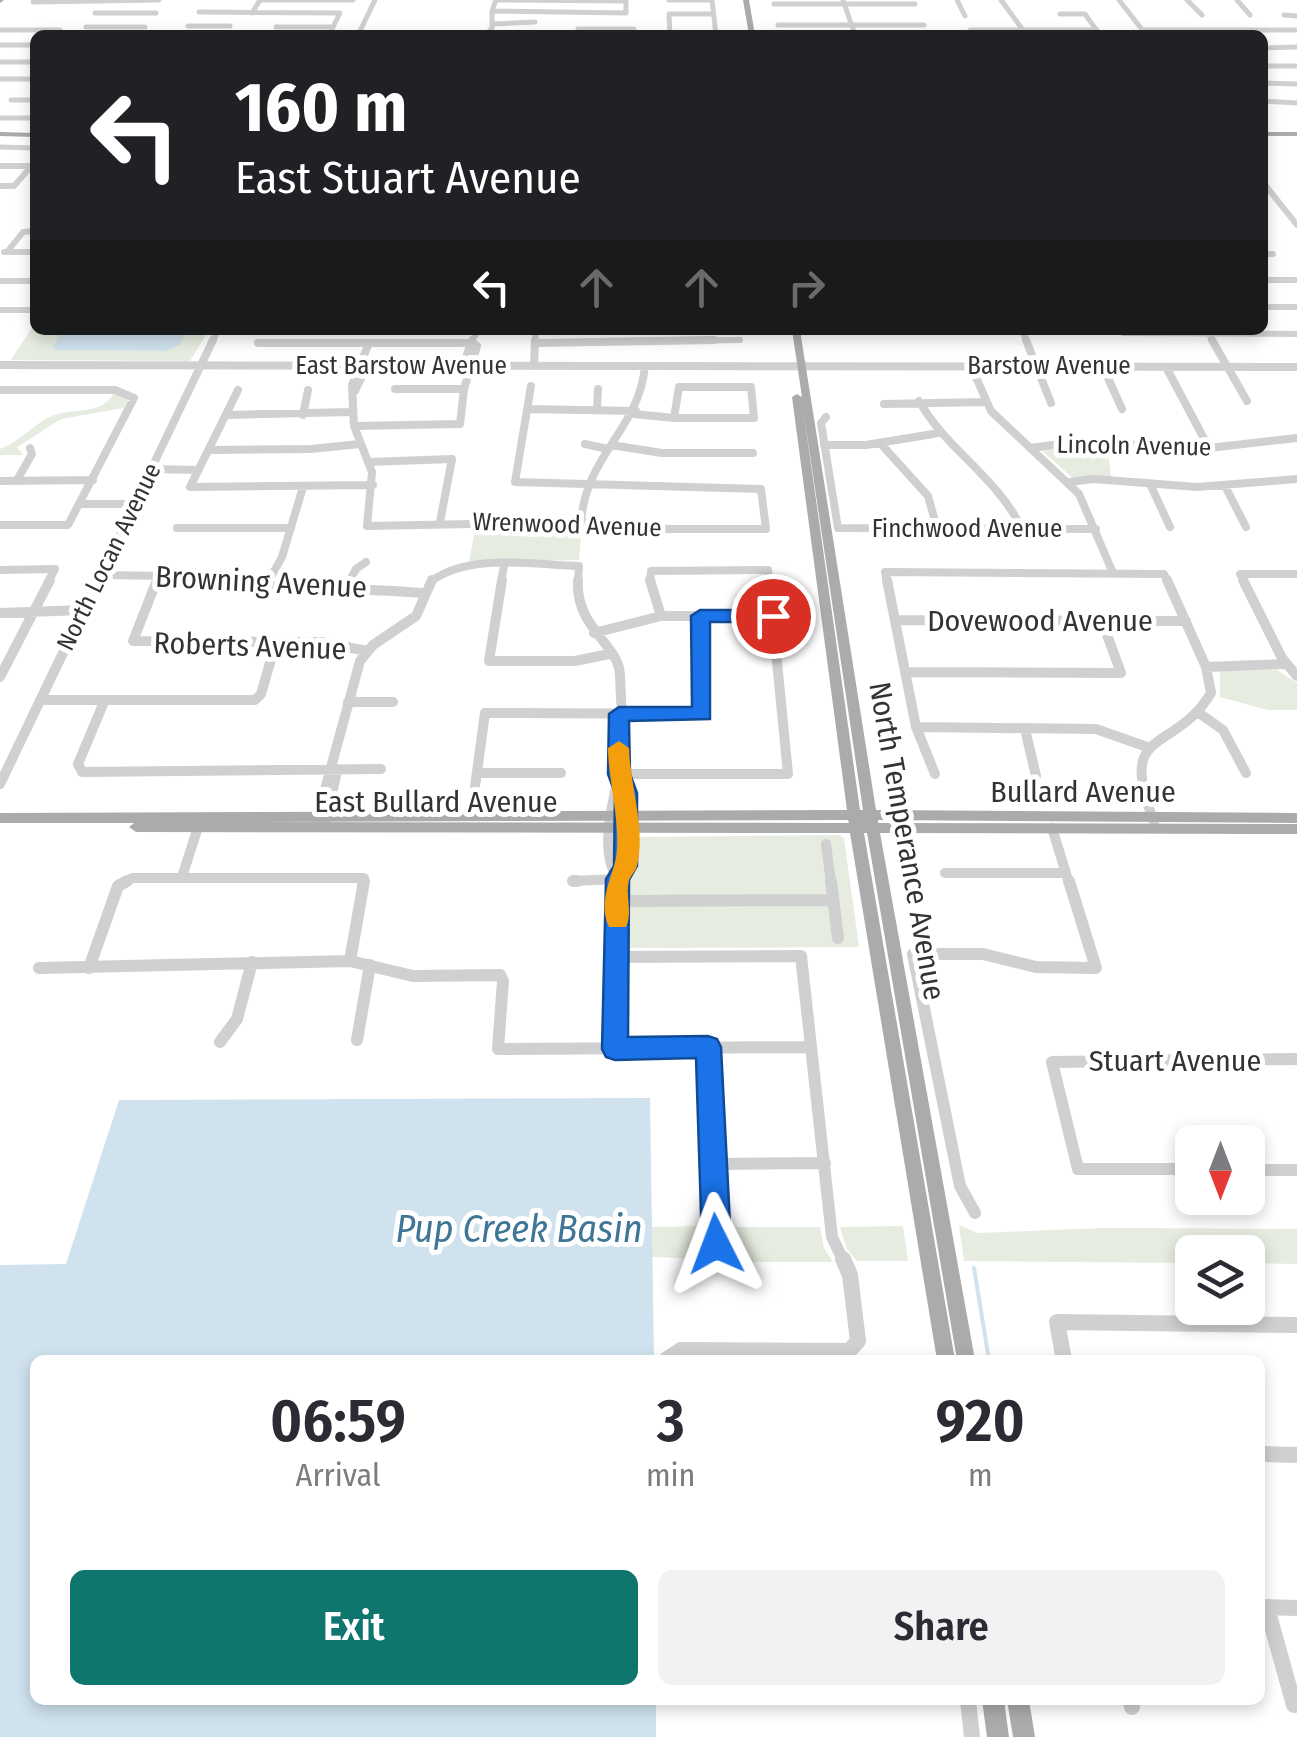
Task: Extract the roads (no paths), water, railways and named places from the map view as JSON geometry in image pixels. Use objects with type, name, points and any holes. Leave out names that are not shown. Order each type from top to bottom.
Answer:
[{"type":"main road","points":[[743,0],[747,30]]},
{"type":"main road","points":[[0,133],[30,133]]},
{"type":"main road","points":[[0,133],[30,134]]},
{"type":"main road","points":[[1268,136],[1297,136]]},
{"type":"main road","name":"North Temperance Avenue","points":[[788,335],[797,366]]},
{"type":"main road","name":"North Temperance Avenue","points":[[796,335],[797,366],[863,821],[945,1355]]},
{"type":"main road","name":"East Bullard Avenue","points":[[0,826],[198,828],[471,816],[618,822]]},
{"type":"main road","points":[[1052,828],[1058,822],[1097,817]]},
{"type":"main road","name":"Bullard Avenue","points":[[863,821],[1097,817],[1297,829]]},
{"type":"main road","name":"East Bullard Avenue","points":[[0,818],[863,821]]},
{"type":"main road","name":"Bullard Avenue","points":[[863,821],[1052,828],[1297,818]]},
{"type":"main road","name":"North Temperance Avenue","points":[[863,821],[965,1355]]},
{"type":"main road","points":[[994,1705],[998,1737]]},
{"type":"main road","points":[[1019,1705],[1024,1737]]},
{"type":"street","points":[[107,0],[94,13],[156,13],[142,30]]},
{"type":"street","points":[[33,2],[160,0]]},
{"type":"street","points":[[252,13],[260,0],[352,0]]},
{"type":"street","points":[[360,30],[374,0]]},
{"type":"street","points":[[489,30],[492,24],[492,11],[496,0],[626,0],[626,14],[492,11]]},
{"type":"street","points":[[669,0],[712,0],[715,30]]},
{"type":"street","points":[[957,0],[965,16]]},
{"type":"street","points":[[1001,0],[1023,30]]},
{"type":"street","points":[[1119,0],[1142,30]]},
{"type":"street","points":[[1187,0],[1202,16]]},
{"type":"street","points":[[1237,0],[1250,14]]},
{"type":"street","points":[[844,2],[853,30]]},
{"type":"street","points":[[774,4],[915,4]]},
{"type":"street","points":[[186,30],[206,5]]},
{"type":"street","points":[[199,12],[340,13],[332,30]]},
{"type":"street","points":[[578,30],[580,14]]},
{"type":"street","points":[[670,30],[669,14],[713,14]]},
{"type":"street","points":[[1060,14],[1085,14],[1097,30]]},
{"type":"street","points":[[1284,15],[1297,16]]},
{"type":"street","points":[[492,24],[535,22]]},
{"type":"street","points":[[778,25],[924,25]]},
{"type":"street","points":[[188,26],[230,26]]},
{"type":"street","points":[[86,27],[145,27]]},
{"type":"street","points":[[276,27],[333,27]]},
{"type":"street","points":[[615,30],[634,29]]},
{"type":"street","points":[[0,30],[60,30]]},
{"type":"street","points":[[1268,33],[1295,33]]},
{"type":"street","points":[[0,45],[30,45]]},
{"type":"street","points":[[1268,48],[1297,47]]},
{"type":"street","points":[[0,62],[30,62]]},
{"type":"street","points":[[0,75],[10,62]]},
{"type":"street","points":[[1268,66],[1296,67]]},
{"type":"street","points":[[0,75],[30,79]]},
{"type":"street","points":[[1268,83],[1297,84]]},
{"type":"street","points":[[1280,84],[1297,102]]},
{"type":"street","points":[[11,100],[30,100]]},
{"type":"street","points":[[1268,101],[1297,102]]},
{"type":"street","points":[[0,118],[30,118]]},
{"type":"street","points":[[0,147],[30,148]]},
{"type":"street","points":[[0,166],[30,164]]},
{"type":"street","points":[[0,186],[14,186],[30,167]]},
{"type":"street","points":[[1268,187],[1297,225]]},
{"type":"street","points":[[4,252],[23,232],[30,231]]},
{"type":"street","points":[[4,252],[30,252]]},
{"type":"street","points":[[1268,254],[1273,254]]},
{"type":"street","points":[[1268,280],[1297,280]]},
{"type":"street","points":[[0,281],[30,281]]},
{"type":"street","points":[[1268,306],[1297,307]]},
{"type":"street","points":[[0,323],[4,310],[30,310]]},
{"type":"street","points":[[1268,333],[1297,334]]},
{"type":"street","name":"North Locan Avenue","points":[[0,784],[215,335]]},
{"type":"street","points":[[473,343],[476,335]]},
{"type":"street","points":[[534,366],[536,335]]},
{"type":"street","points":[[652,335],[652,343]]},
{"type":"street","points":[[1024,335],[1051,404]]},
{"type":"street","points":[[1210,335],[1246,401]]},
{"type":"street","points":[[537,343],[740,340]]},
{"type":"street","points":[[238,390],[190,487],[373,485],[351,412],[365,370],[362,366],[369,342]]},
{"type":"street","points":[[258,343],[473,343]]},
{"type":"street","points":[[354,426],[460,424],[464,389],[476,346],[473,343]]},
{"type":"street","points":[[0,376],[2,366]]},
{"type":"street","name":"East Barstow Avenue","points":[[2,366],[797,366]]},
{"type":"street","points":[[635,366],[640,392]]},
{"type":"street","points":[[581,522],[587,482],[634,413],[645,381],[645,366]]},
{"type":"street","name":"Barstow Avenue","points":[[797,366],[1295,369]]},
{"type":"street","points":[[971,366],[985,402],[1069,482],[1096,529],[1113,574]]},
{"type":"street","points":[[1103,367],[1122,409]]},
{"type":"street","points":[[1166,367],[1209,448]]},
{"type":"street","points":[[530,386],[515,482],[587,482]]},
{"type":"street","points":[[528,409],[597,408],[674,419],[754,418],[751,387],[678,387],[674,419]]},
{"type":"street","points":[[395,390],[464,389]]},
{"type":"street","points":[[597,408],[598,389]]},
{"type":"street","points":[[0,390],[114,390],[132,395],[132,403],[68,525],[0,525]]},
{"type":"street","points":[[303,415],[308,390]]},
{"type":"street","points":[[919,402],[939,433],[1002,491],[1022,529]]},
{"type":"street","points":[[884,404],[985,402]]},
{"type":"street","points":[[227,415],[351,412]]},
{"type":"street","points":[[826,417],[821,423],[824,445],[881,444],[939,433]]},
{"type":"street","name":"Lincoln Avenue","points":[[1030,448],[1076,442],[1209,448],[1297,438]]},
{"type":"street","points":[[210,450],[310,450],[360,444]]},
{"type":"street","points":[[585,444],[662,453],[754,453]]},
{"type":"street","points":[[881,444],[928,496],[938,528]]},
{"type":"street","name":"Finchwood Avenue","points":[[824,445],[838,528],[1096,529]]},
{"type":"street","points":[[17,480],[32,454],[30,448]]},
{"type":"street","points":[[368,462],[452,459],[440,522]]},
{"type":"street","points":[[151,469],[198,470]]},
{"type":"street","points":[[1069,482],[1094,479],[1225,486],[1296,481]]},
{"type":"street","points":[[0,480],[92,480]]},
{"type":"street","name":"Wrenwood Avenue","points":[[373,485],[367,526],[581,522],[668,529],[766,528],[761,490],[587,482]]},
{"type":"street","points":[[1150,484],[1170,527]]},
{"type":"street","points":[[1225,486],[1246,527]]},
{"type":"street","points":[[266,586],[282,557],[303,487]]},
{"type":"street","points":[[80,502],[134,502]]},
{"type":"street","points":[[177,528],[291,528]]},
{"type":"street","points":[[347,586],[366,562]]},
{"type":"street","points":[[504,566],[489,661],[575,661],[609,654]]},
{"type":"street","points":[[321,822],[336,776],[333,769],[355,671],[367,651],[416,616],[422,594],[434,578],[450,570],[579,566],[579,606],[620,668],[619,774],[624,782],[618,822],[626,866],[618,879],[615,1049]]},
{"type":"street","points":[[0,570],[55,570],[5,657],[0,677]]},
{"type":"street","points":[[619,774],[788,774],[768,570],[650,571],[649,587],[661,616]]},
{"type":"street","points":[[935,774],[916,728],[885,572],[1164,574],[1206,666],[1211,694],[1199,713],[1150,748],[1140,765],[1139,775],[1154,822]]},
{"type":"street","points":[[1297,574],[1240,574],[1286,664],[1297,676]]},
{"type":"street","name":"Browning Avenue","points":[[99,575],[159,575],[266,586],[347,586],[422,594]]},
{"type":"street","name":"Roberts Avenue","points":[[159,575],[133,641],[321,642],[367,651]]},
{"type":"street","points":[[0,612],[82,613]]},
{"type":"street","points":[[594,633],[661,616],[773,616]]},
{"type":"street","points":[[471,816],[485,713],[703,714],[700,616]]},
{"type":"street","name":"Dovewood Avenue","points":[[895,620],[1186,622]]},
{"type":"street","points":[[906,672],[1122,673],[1102,621]]},
{"type":"street","points":[[398,631],[409,638]]},
{"type":"street","points":[[40,700],[255,700],[276,642]]},
{"type":"street","points":[[1206,666],[1286,664]]},
{"type":"street","points":[[104,702],[77,769],[382,770]]},
{"type":"street","points":[[348,702],[393,702]]},
{"type":"street","points":[[1199,713],[1223,730],[1246,772]]},
{"type":"street","points":[[916,728],[1108,731],[1150,748]]},
{"type":"street","points":[[1024,729],[1036,776]]},
{"type":"street","points":[[478,774],[561,773]]},
{"type":"street","points":[[182,877],[198,828]]},
{"type":"street","points":[[975,1212],[960,1186],[914,954],[983,954],[1036,968],[1096,968],[1052,828]]},
{"type":"street","points":[[826,844],[838,938]]},
{"type":"street","points":[[945,872],[1066,874]]},
{"type":"street","points":[[90,968],[124,880],[182,877],[364,878],[350,961]]},
{"type":"street","points":[[573,881],[618,879]]},
{"type":"street","points":[[618,901],[834,900]]},
{"type":"street","points":[[617,956],[801,956],[832,1238],[850,1275],[858,1341],[851,1355]]},
{"type":"street","points":[[39,968],[350,961],[412,976],[500,976],[503,981],[498,1049],[811,1047]]},
{"type":"street","points":[[220,1042],[237,1019],[252,962]]},
{"type":"street","points":[[357,1040],[370,965]]},
{"type":"street","points":[[708,1047],[717,1258]]},
{"type":"street","name":"Stuart Avenue","points":[[1175,1170],[1078,1169],[1052,1062],[1297,1059]]},
{"type":"street","points":[[713,1164],[825,1163]]},
{"type":"street","points":[[1265,1170],[1297,1170]]},
{"type":"street","points":[[1063,1355],[1057,1322],[1297,1325]]},
{"type":"street","points":[[672,1355],[681,1350],[822,1355]]},
{"type":"street","points":[[1265,1454],[1297,1454]]},
{"type":"street","points":[[1265,1608],[1297,1608]]},
{"type":"street","points":[[1265,1614],[1294,1705]]},
{"type":"street","points":[[969,1705],[972,1737]]},
{"type":"water","points":[[60,335],[184,335],[179,345],[167,351],[53,347]]},
{"type":"water","name":"Pup Creek Basin","points":[[650,1098],[654,1355],[30,1355],[30,1705],[656,1705],[656,1737],[0,1737],[0,1265],[66,1264],[119,1100]]},
{"type":"waterway","points":[[974,1268],[988,1355]]}]
